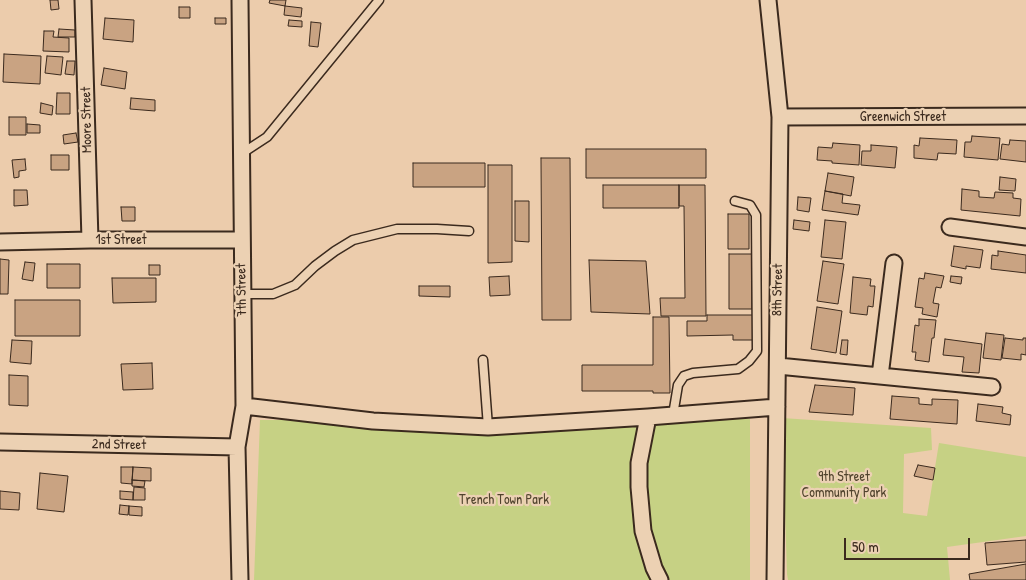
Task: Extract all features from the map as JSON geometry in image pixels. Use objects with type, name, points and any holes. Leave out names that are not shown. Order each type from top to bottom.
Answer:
[{"type":"street","name":"Moore Street","points":[[84,0],[90,240]]},
{"type":"street","name":"7th Street","points":[[240,0],[244,406],[237,447],[240,580]]},
{"type":"street","name":"8th Street","points":[[768,0],[780,117],[775,580]]},
{"type":"street","name":"Greenwich Street","points":[[780,117],[1026,116]]},
{"type":"street","points":[[950,227],[1026,237]]},
{"type":"street","name":"1st Street","points":[[0,242],[242,240]]},
{"type":"street","points":[[880,376],[894,263]]},
{"type":"street","points":[[778,366],[992,387]]},
{"type":"street","points":[[244,406],[373,421],[488,427],[777,408]]},
{"type":"street","points":[[648,417],[639,463],[639,487],[643,531],[654,568],[660,580]]},
{"type":"street","name":"2nd Street","points":[[0,442],[237,447]]},
{"type":"lane","points":[[241,154],[267,137],[379,0]]},
{"type":"lane","points":[[673,415],[678,384],[684,376],[693,373],[738,369],[749,361],[757,351],[756,215],[750,205],[735,201]]},
{"type":"lane","points":[[242,294],[273,294],[294,285],[328,256],[353,240],[397,229],[437,228],[469,231]]},
{"type":"lane","points":[[483,360],[488,427]]},
{"type":"green space","name":"9th Street Community Park","points":[[782,418],[931,428],[932,450],[904,454],[903,513],[927,516],[939,443],[1026,457],[1026,536],[947,547],[950,580],[788,580]]},
{"type":"green space","name":"Trench Town Park","points":[[750,419],[750,580],[254,580],[260,420]]},
{"type":"building","points":[[50,0],[58,0],[59,9],[51,10]]},
{"type":"building","points":[[270,0],[286,0],[285,6],[269,3]]},
{"type":"building","points":[[285,6],[302,8],[301,17],[284,15]]},
{"type":"building","points":[[179,7],[190,7],[190,18],[179,18]]},
{"type":"building","points":[[105,18],[134,20],[133,42],[103,39]]},
{"type":"building","points":[[215,18],[226,18],[226,24],[215,24]]},
{"type":"building","points":[[289,20],[302,21],[302,27],[288,26]]},
{"type":"building","points":[[311,22],[321,23],[318,47],[309,46]]},
{"type":"building","points":[[59,29],[75,30],[75,37],[58,37]]},
{"type":"building","points":[[44,31],[54,31],[53,37],[69,38],[69,52],[43,51]]},
{"type":"building","points":[[4,54],[41,56],[40,84],[3,82]]},
{"type":"building","points":[[47,56],[63,57],[61,75],[45,73]]},
{"type":"building","points":[[67,61],[75,61],[74,75],[65,74]]},
{"type":"building","points":[[104,68],[127,72],[125,89],[101,85]]},
{"type":"building","points":[[57,93],[70,93],[70,114],[56,114]]},
{"type":"building","points":[[131,98],[155,100],[155,111],[130,109]]},
{"type":"building","points":[[41,103],[53,106],[52,115],[40,113]]},
{"type":"building","points":[[9,117],[26,117],[26,135],[9,135]]},
{"type":"building","points":[[27,124],[40,125],[40,133],[27,133]]},
{"type":"building","points":[[76,133],[78,142],[64,144],[63,135]]},
{"type":"building","points":[[972,136],[1000,138],[998,160],[964,157],[965,142],[971,142]]},
{"type":"building","points":[[920,138],[957,140],[956,154],[938,153],[937,160],[914,158],[914,145],[919,146]]},
{"type":"building","points":[[1010,140],[1026,141],[1026,162],[1000,159],[1002,144],[1009,145]]},
{"type":"building","points":[[833,143],[860,145],[859,165],[817,160],[818,147],[832,148]]},
{"type":"building","points":[[871,145],[897,147],[895,168],[861,165],[862,151],[871,151]]},
{"type":"building","points":[[586,149],[706,149],[706,178],[586,178]]},
{"type":"building","points":[[51,155],[69,155],[69,170],[51,170]]},
{"type":"building","points":[[541,158],[570,158],[571,320],[542,320]]},
{"type":"building","points":[[25,159],[26,170],[19,171],[19,177],[14,178],[12,160]]},
{"type":"building","points":[[413,163],[485,163],[485,187],[413,187]]},
{"type":"building","points":[[488,165],[512,165],[512,262],[488,263]]},
{"type":"building","points":[[828,173],[854,177],[851,196],[825,191]]},
{"type":"building","points":[[1000,177],[1016,179],[1015,191],[999,190]]},
{"type":"building","points":[[603,185],[679,185],[679,208],[603,208]]},
{"type":"building","points":[[679,185],[705,185],[706,316],[661,316],[660,298],[685,298],[684,206],[679,206]]},
{"type":"building","points":[[962,189],[979,191],[979,197],[994,198],[995,192],[1013,193],[1013,198],[1021,199],[1020,216],[961,210]]},
{"type":"building","points":[[14,190],[27,190],[28,205],[14,206]]},
{"type":"building","points":[[825,191],[843,194],[842,203],[860,205],[858,215],[822,210]]},
{"type":"building","points":[[798,197],[811,198],[809,212],[797,210]]},
{"type":"building","points":[[515,201],[529,201],[529,242],[515,241]]},
{"type":"building","points":[[121,207],[135,207],[135,221],[122,221]]},
{"type":"building","points":[[728,214],[749,214],[749,249],[728,249]]},
{"type":"building","points":[[794,220],[810,222],[809,231],[793,229]]},
{"type":"building","points":[[825,220],[846,222],[842,259],[821,257]]},
{"type":"building","points":[[954,246],[983,250],[980,268],[966,266],[966,269],[951,266]]},
{"type":"building","points":[[998,251],[1026,255],[1026,273],[991,269],[992,255],[998,256]]},
{"type":"building","points":[[729,254],[752,254],[752,309],[729,309]]},
{"type":"building","points":[[0,259],[9,260],[8,294],[0,294]]},
{"type":"building","points":[[589,260],[646,261],[650,314],[591,312]]},
{"type":"building","points":[[823,261],[844,264],[838,304],[817,301]]},
{"type":"building","points":[[25,262],[35,263],[33,281],[22,279]]},
{"type":"building","points":[[47,264],[80,264],[80,288],[47,288]]},
{"type":"building","points":[[149,265],[160,265],[160,275],[149,275]]},
{"type":"building","points":[[925,273],[944,276],[941,288],[936,287],[933,303],[939,304],[937,317],[922,314],[923,308],[915,307],[919,278],[924,279]]},
{"type":"building","points":[[509,276],[510,295],[490,296],[489,277]]},
{"type":"building","points":[[951,276],[962,277],[961,284],[950,282]]},
{"type":"building","points":[[853,277],[871,279],[870,286],[875,286],[873,307],[868,306],[867,315],[850,313]]},
{"type":"building","points":[[112,278],[156,278],[156,302],[113,303]]},
{"type":"building","points":[[419,286],[450,286],[450,297],[419,296]]},
{"type":"building","points":[[15,300],[80,300],[80,336],[15,336]]},
{"type":"building","points":[[817,307],[842,311],[836,353],[811,349]]},
{"type":"building","points":[[707,315],[755,315],[755,340],[733,340],[733,335],[687,336],[687,321],[707,321]]},
{"type":"building","points":[[653,317],[669,317],[670,393],[653,393],[653,391],[582,391],[582,365],[653,365]]},
{"type":"building","points":[[919,319],[936,320],[929,362],[915,360],[916,352],[912,352],[915,325],[919,326]]},
{"type":"building","points":[[986,333],[1004,335],[1001,360],[983,358]]},
{"type":"building","points":[[1005,338],[1023,340],[1023,338],[1026,338],[1026,355],[1021,354],[1021,360],[1002,358]]},
{"type":"building","points":[[945,339],[982,344],[979,373],[962,372],[964,357],[943,355]]},
{"type":"building","points":[[12,340],[32,341],[31,364],[10,362]]},
{"type":"building","points":[[842,340],[848,340],[847,355],[840,354]]},
{"type":"building","points":[[152,363],[153,389],[123,390],[121,364]]},
{"type":"building","points":[[9,375],[28,376],[28,406],[9,405]]},
{"type":"building","points":[[815,385],[855,388],[853,415],[809,412]]},
{"type":"building","points":[[892,396],[919,398],[919,404],[932,405],[932,399],[958,400],[957,424],[890,419]]},
{"type":"building","points":[[978,404],[1003,407],[1002,413],[1011,415],[1010,425],[976,421]]},
{"type":"building","points":[[918,465],[935,468],[933,480],[914,476]]},
{"type":"building","points":[[121,467],[133,467],[132,484],[121,483]]},
{"type":"building","points":[[133,467],[151,468],[151,481],[132,480]]},
{"type":"building","points":[[40,473],[68,476],[64,512],[37,509]]},
{"type":"building","points":[[132,480],[145,481],[144,487],[132,486]]},
{"type":"building","points":[[134,487],[145,488],[145,500],[133,500]]},
{"type":"building","points":[[0,491],[20,493],[19,510],[0,509]]},
{"type":"building","points":[[120,491],[133,492],[133,500],[120,499]]},
{"type":"building","points":[[120,505],[129,506],[128,515],[119,514]]},
{"type":"building","points":[[129,506],[142,507],[142,516],[129,515]]},
{"type":"building","points":[[1026,540],[1026,562],[987,565],[985,543]]},
{"type":"building","points":[[1026,564],[1026,580],[970,580],[969,574]]}]
